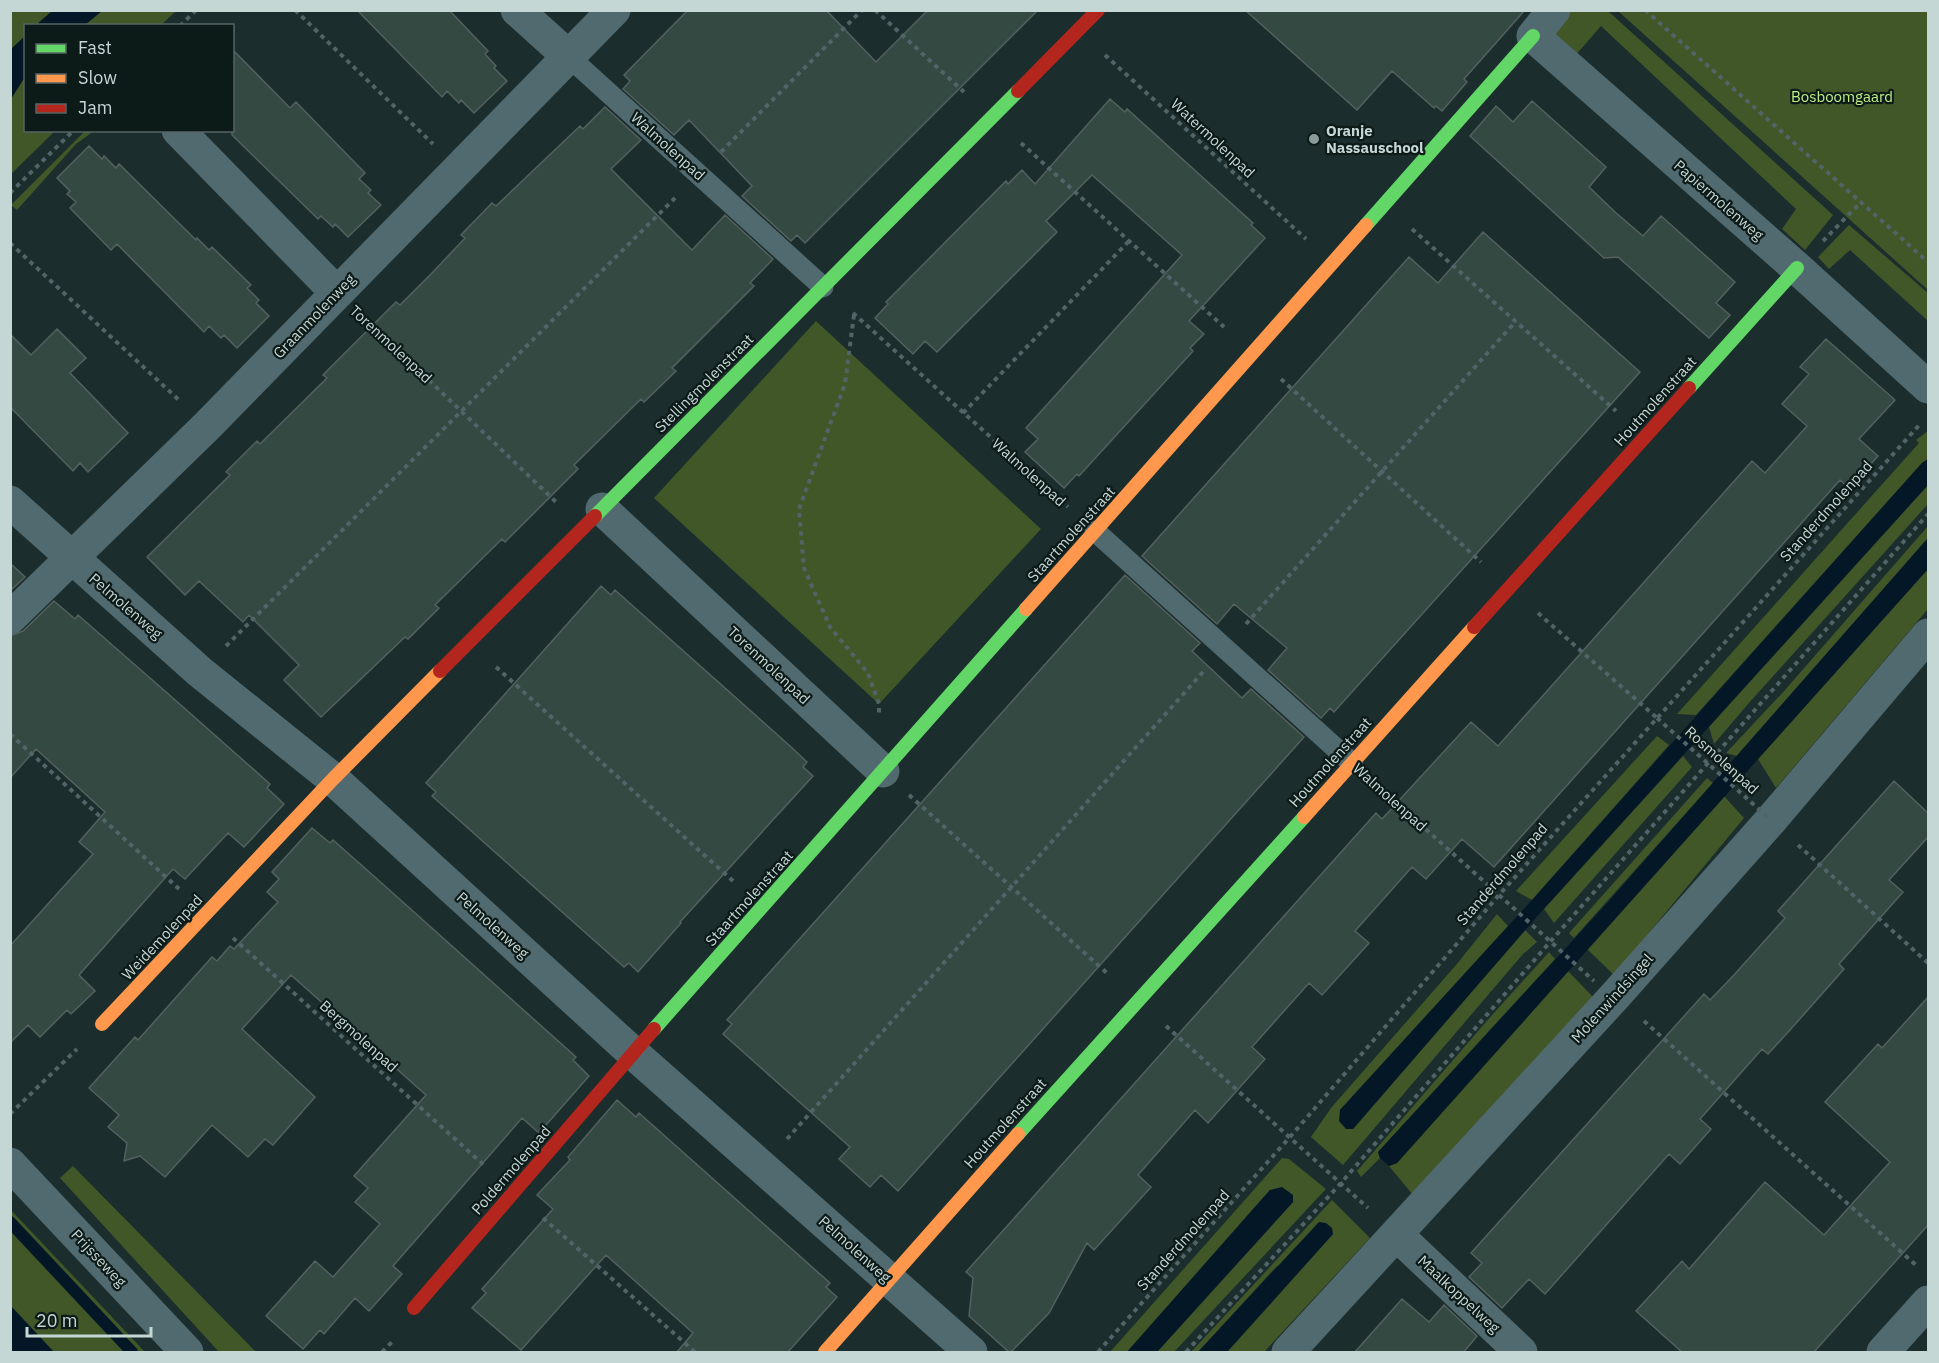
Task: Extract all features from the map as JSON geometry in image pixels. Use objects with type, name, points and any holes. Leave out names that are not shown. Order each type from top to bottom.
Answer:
[{"type":"street","name":"Walmolenpad","points":[[517,10],[569,57]]},
{"type":"street","name":"Graanmolenweg","points":[[10,618],[207,426],[615,10]]},
{"type":"street","name":"Stellingmolenstraat","points":[[333,778],[1098,10]]},
{"type":"street","points":[[1533,36],[1554,10]]},
{"type":"street","name":"Staartmolenstraat","points":[[633,1053],[1533,36]]},
{"type":"street","name":"Papiermolenweg","points":[[1533,36],[1929,387]]},
{"type":"street","name":"Torenmolenpad","points":[[180,132],[337,293]]},
{"type":"street","name":"Houtmolenstraat","points":[[825,1353],[888,1279],[1797,268]]},
{"type":"street","name":"Pelmolenweg","points":[[10,502],[200,672],[333,778],[633,1053],[971,1353]]},
{"type":"street","name":"Torenmolenpad","points":[[592,518],[882,771]]},
{"type":"street","name":"Molenwindsingel","points":[[1288,1353],[1397,1235],[1604,988],[1771,820],[1929,635]]},
{"type":"street","name":"Weidemolenpad","points":[[102,1024],[333,778]]},
{"type":"street","name":"Poldermolenpad","points":[[414,1308],[633,1053]]},
{"type":"street","name":"Prijsseweg","points":[[10,1164],[187,1353]]},
{"type":"street","name":"Maalkoppelweg","points":[[1397,1235],[1521,1353]]},
{"type":"street","points":[[1883,1353],[1929,1302]]},
{"type":"lane","name":"Walmolenpad","points":[[569,57],[823,286]]},
{"type":"lane","name":"Walmolenpad","points":[[1095,531],[1352,763]]},
{"type":"path","points":[[182,24],[196,10]]},
{"type":"path","points":[[295,10],[459,169]]},
{"type":"path","points":[[200,672],[862,10]]},
{"type":"path","points":[[1645,10],[1929,262]]},
{"type":"path","name":"Watermolenpad","points":[[1078,30],[1332,263]]},
{"type":"path","points":[[10,193],[72,132]]},
{"type":"path","points":[[1797,268],[1861,202]]},
{"type":"path","points":[[1384,204],[1645,437]]},
{"type":"path","points":[[963,413],[1129,241]]},
{"type":"path","points":[[10,243],[207,426]]},
{"type":"path","name":"Walmolenpad","points":[[823,286],[1095,531]]},
{"type":"path","name":"Torenmolenpad","points":[[337,293],[462,411],[592,518]]},
{"type":"path","points":[[854,315],[845,384],[799,509],[804,568],[830,627],[868,673],[879,704],[882,771]]},
{"type":"path","points":[[762,1166],[1516,321]]},
{"type":"path","name":"Standerdmolenpad","points":[[1098,1353],[1290,1137],[1499,895],[1929,415]]},
{"type":"path","points":[[1186,1353],[1341,1183],[1550,942],[1929,514]]},
{"type":"path","points":[[468,643],[762,907]]},
{"type":"path","name":"Rosmolenpad","points":[[1657,718],[1929,963]]},
{"type":"path","name":"Bergmolenpad","points":[[10,734],[514,1192],[695,1353]]},
{"type":"path","name":"Walmolenpad","points":[[1352,763],[1550,942],[1920,1269]]},
{"type":"path","points":[[10,1114],[102,1024]]},
{"type":"green space","points":[[10,11],[176,11],[162,24],[24,24],[24,132],[54,132],[11,174]]},
{"type":"green space","points":[[1569,11],[1608,11],[1833,215],[1805,250],[1782,229],[1796,209],[1601,26],[1574,57],[1553,36]]},
{"type":"green space","name":"Bosboomgaard","points":[[1618,11],[1928,11],[1928,290]]},
{"type":"green space","points":[[84,132],[93,132],[76,144],[17,210],[11,205]]},
{"type":"green space","points":[[1849,225],[1928,293],[1928,321],[1850,250],[1829,269],[1818,257]]},
{"type":"green space","points":[[816,321],[1041,529],[879,704],[654,498]]},
{"type":"green space","points":[[1928,431],[1928,459],[1696,715],[1677,714],[1919,443],[1916,440]]},
{"type":"green space","points":[[1928,485],[1928,504],[1714,744],[1709,727]]},
{"type":"green space","points":[[1928,526],[1928,538],[1737,756],[1726,753],[1785,690]]},
{"type":"green space","points":[[1928,569],[1928,609],[1776,788],[1758,759]]},
{"type":"green space","points":[[1657,736],[1669,745],[1532,900],[1516,891]]},
{"type":"green space","points":[[1683,756],[1692,767],[1554,923],[1544,909]]},
{"type":"green space","points":[[1707,778],[1713,783],[1574,938],[1569,933]]},
{"type":"green space","points":[[1724,796],[1744,818],[1614,975],[1587,949]]},
{"type":"green space","points":[[1497,914],[1508,926],[1340,1110],[1346,1129],[1353,1129],[1525,930],[1537,942],[1523,954],[1343,1165],[1311,1137],[1331,1108],[1456,965]]},
{"type":"green space","points":[[1549,952],[1555,959],[1378,1152],[1380,1158],[1361,1177],[1357,1171]]},
{"type":"green space","points":[[1568,971],[1594,998],[1413,1195],[1389,1166],[1397,1163]]},
{"type":"green space","points":[[1282,1158],[1289,1159],[1326,1189],[1174,1352],[1157,1352],[1293,1202],[1270,1190],[1127,1352],[1110,1352]]},
{"type":"green space","points":[[73,1166],[256,1352],[219,1352],[60,1178]]},
{"type":"green space","points":[[1332,1200],[1370,1238],[1264,1352],[1227,1352],[1333,1234],[1276,1267],[1198,1352],[1191,1352]]},
{"type":"green space","points":[[10,1209],[145,1352],[11,1352]]},
{"type":"water","points":[[53,10],[102,10],[86,24],[37,24]]},
{"type":"water","points":[[24,37],[24,79],[11,99],[11,49]]},
{"type":"water","points":[[1928,459],[1928,485],[1540,913],[1353,1129],[1346,1129],[1339,1121],[1340,1110]]},
{"type":"water","points":[[1928,538],[1928,569],[1397,1163],[1389,1166],[1380,1158],[1378,1152],[1610,900]]},
{"type":"water","points":[[1282,1187],[1293,1195],[1293,1202],[1157,1352],[1127,1352],[1270,1190]]},
{"type":"water","points":[[1319,1222],[1326,1223],[1332,1228],[1333,1234],[1227,1352],[1198,1352]]},
{"type":"water","points":[[11,1306],[54,1352],[11,1352]]},
{"type":"building","points":[[357,10],[449,10],[488,51],[485,54],[496,66],[494,68],[507,81],[474,113],[461,100],[459,103],[447,91],[442,97]]},
{"type":"building","points":[[688,10],[826,10],[876,62],[928,10],[1038,10],[805,243],[797,235],[791,241],[742,196],[752,186],[689,120],[674,135],[623,89],[630,81],[624,75]]},
{"type":"building","points":[[1245,10],[1525,10],[1464,79],[1467,82],[1442,111],[1436,106],[1434,108],[1392,71],[1357,110]]},
{"type":"building","points":[[234,51],[290,108],[296,102],[365,173],[359,179],[371,190],[368,193],[381,205],[348,237],[335,224],[333,227],[321,216],[318,219],[232,135],[234,132]]},
{"type":"building","points":[[1110,99],[1125,112],[1127,109],[1253,223],[1251,225],[1265,238],[1189,321],[1204,334],[1190,348],[1193,351],[1079,476],[1077,474],[1064,488],[1025,452],[1038,439],[1026,428],[1182,255],[1092,175],[1046,221],[1057,232],[937,352],[925,341],[913,354],[875,318],[888,304],[886,302],[1006,181],[1008,184],[1022,170],[1035,184]]},
{"type":"building","points":[[1532,101],[1606,167],[1589,187],[1615,212],[1643,236],[1661,216],[1735,282],[1716,303],[1730,315],[1709,338],[1618,257],[1604,258],[1470,136],[1496,106],[1513,122]]},
{"type":"building","points":[[605,107],[641,140],[611,169],[692,250],[725,215],[773,259],[750,283],[754,286],[672,368],[676,371],[644,402],[641,399],[574,465],[578,469],[505,542],[502,539],[435,605],[439,608],[408,639],[405,637],[321,717],[284,680],[299,665],[249,615],[243,622],[199,581],[185,595],[147,557],[230,475],[226,472],[257,441],[260,444],[327,378],[323,375],[396,302],[400,305],[433,272],[465,238],[461,235],[492,203],[496,206],[580,126],[583,129]]},
{"type":"building","points":[[89,146],[102,159],[104,156],[116,168],[119,164],[196,240],[197,238],[209,250],[212,247],[251,285],[247,288],[259,300],[256,303],[269,316],[237,348],[224,335],[221,338],[209,326],[204,332],[117,244],[111,250],[70,208],[76,202],[67,194],[70,191],[57,178]]},
{"type":"building","points":[[1483,232],[1640,372],[1334,712],[1330,708],[1321,718],[1268,670],[1287,648],[1234,604],[1217,624],[1142,556],[1409,257],[1438,283]]},
{"type":"building","points":[[57,329],[86,358],[70,373],[128,433],[88,472],[80,463],[73,471],[10,407],[10,334],[31,355]]},
{"type":"building","points":[[1826,339],[1895,400],[1859,439],[1878,456],[1849,488],[1840,480],[1494,867],[1462,839],[1426,879],[1412,867],[1355,931],[1369,943],[1322,995],[1309,983],[1252,1047],[1265,1059],[1208,1123],[1195,1110],[1138,1175],[1151,1187],[1094,1250],[1087,1243],[1049,1313],[1010,1353],[969,1316],[973,1278],[966,1272],[1376,813],[1382,819],[1471,722],[1498,746],[1752,461],[1765,473],[1807,426],[1782,404],[1809,374],[1800,367]]},
{"type":"building","points":[[10,563],[25,577],[10,591]]},
{"type":"building","points":[[1125,575],[1200,643],[1192,651],[1242,698],[1251,689],[1304,737],[898,1191],[881,1175],[870,1187],[839,1159],[850,1147],[723,1034],[732,1024],[727,1020]]},
{"type":"building","points":[[601,586],[611,595],[615,590],[790,746],[807,762],[803,767],[813,776],[680,922],[638,972],[629,963],[624,967],[432,796],[436,792],[426,783]]},
{"type":"building","points":[[54,601],[75,619],[78,615],[174,699],[270,784],[267,788],[284,804],[244,847],[228,833],[185,879],[173,869],[79,975],[95,991],[71,1014],[67,1010],[40,1037],[28,1025],[10,1043],[10,946],[93,854],[79,842],[105,812],[36,749],[10,778],[10,636],[23,631]]},
{"type":"building","points":[[1894,781],[1929,814],[1929,836],[1889,880],[1903,892],[1839,964],[1844,969],[1790,1030],[1768,1054],[1762,1049],[1700,1119],[1711,1129],[1680,1164],[1669,1154],[1545,1294],[1529,1279],[1502,1308],[1469,1277],[1482,1263],[1471,1253],[1704,994],[1710,1000],[1734,975],[1785,918],[1778,911]]},
{"type":"building","points":[[312,828],[330,843],[333,840],[576,1057],[573,1060],[589,1076],[539,1133],[522,1118],[393,1266],[402,1274],[369,1311],[355,1298],[324,1334],[320,1330],[303,1349],[266,1316],[315,1261],[333,1277],[380,1224],[355,1202],[368,1188],[354,1176],[426,1095],[291,975],[242,1029],[315,1097],[273,1145],[265,1139],[248,1157],[212,1125],[165,1177],[140,1156],[124,1161],[127,1143],[108,1127],[119,1115],[89,1088],[135,1037],[138,1040],[212,957],[217,961],[230,946],[234,949],[278,902],[267,892],[279,879],[272,872]]},
{"type":"building","points":[[1929,996],[1929,1224],[1813,1353],[1683,1353],[1636,1311],[1682,1261],[1689,1269],[1765,1182],[1824,1235],[1890,1162],[1825,1102],[1878,1044],[1882,1048]]},
{"type":"building","points":[[617,1100],[636,1117],[639,1113],[830,1283],[826,1287],[837,1297],[787,1353],[676,1353],[693,1333],[606,1255],[521,1350],[472,1308],[486,1293],[482,1289],[553,1209],[537,1195],[570,1160],[568,1157]]},
{"type":"building","points":[[1402,1299],[1429,1322],[1444,1305],[1477,1336],[1463,1353],[1354,1353]]},
{"type":"waterway","points":[[10,1222],[132,1352]]},
{"type":"traffic: fast","points":[[1366,225],[1533,36]]},
{"type":"traffic: fast","points":[[595,516],[1018,91]]},
{"type":"traffic: fast","points":[[1689,388],[1797,268]]},
{"type":"traffic: fast","points":[[654,1029],[1026,609]]},
{"type":"traffic: fast","points":[[1018,1134],[1304,817]]},
{"type":"traffic: slow","points":[[1026,609],[1366,225]]},
{"type":"traffic: slow","points":[[1304,817],[1474,627]]},
{"type":"traffic: slow","points":[[102,1024],[333,779],[440,671]]},
{"type":"traffic: slow","points":[[825,1352],[1018,1134]]},
{"type":"traffic: jam","points":[[1018,91],[1098,10]]},
{"type":"traffic: jam","points":[[1474,627],[1689,388]]},
{"type":"traffic: jam","points":[[440,671],[595,516]]},
{"type":"traffic: jam","points":[[414,1308],[654,1029]]},
{"type":"place","name":"Oranje Nassauschool","points":[[1314,139]]}]
